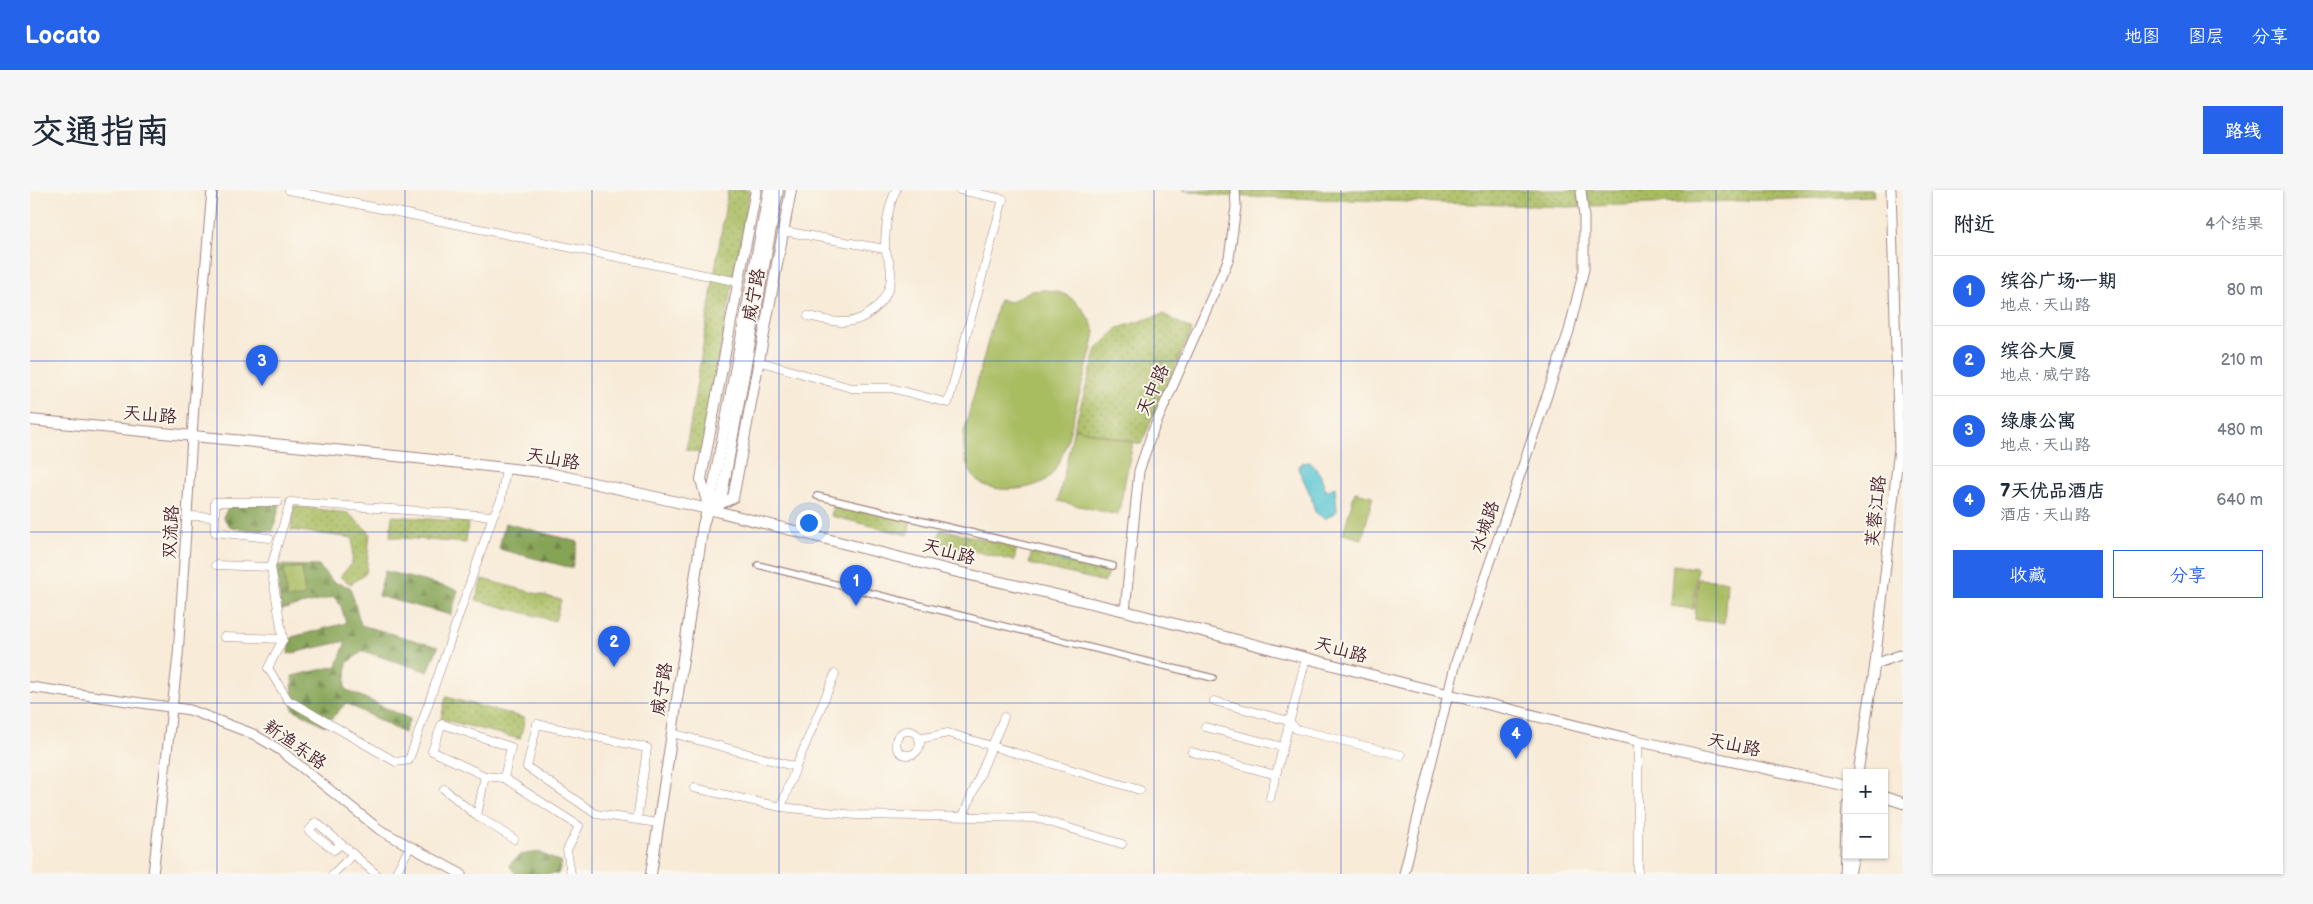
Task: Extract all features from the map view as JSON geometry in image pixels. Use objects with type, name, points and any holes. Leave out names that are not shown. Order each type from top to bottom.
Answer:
[{"type":"main road","name":"威宁路","points":[[708,509],[701,479],[756,190]]},
{"type":"main road","points":[[741,359],[769,190]]},
{"type":"main road","points":[[741,359],[778,190]]},
{"type":"main road","name":"威宁路","points":[[708,509],[733,498],[791,190]]},
{"type":"main road","name":"威宁路","points":[[650,874],[703,524],[708,509],[722,495],[741,359]]},
{"type":"main road","name":"天山路","points":[[30,420],[192,435],[549,473],[708,509],[949,570],[1125,611],[1638,741],[1843,785]]},
{"type":"main road","points":[[1888,798],[1903,803]]},
{"type":"street","name":"双流路","points":[[153,874],[184,591],[192,435],[212,190]]},
{"type":"street","points":[[289,190],[739,282]]},
{"type":"street","points":[[808,316],[842,322],[864,318],[879,305],[890,286],[891,270],[885,249],[885,228],[891,201],[896,190]]},
{"type":"street","points":[[758,360],[851,388],[891,388],[948,403],[1003,199],[960,190]]},
{"type":"street","name":"天中路","points":[[1125,611],[1139,471],[1152,433],[1229,258],[1236,207],[1235,190]]},
{"type":"street","name":"水城路","points":[[1404,874],[1456,662],[1569,331],[1584,269],[1584,217],[1581,190]]},
{"type":"street","name":"芙蓉江路","points":[[1859,769],[1875,664],[1899,448],[1891,190]]},
{"type":"street","points":[[783,231],[885,249]]},
{"type":"street","points":[[494,516],[290,502],[271,567],[283,639],[268,668],[288,700],[396,762],[409,760],[501,500],[506,468]]},
{"type":"street","points":[[817,496],[1113,566]]},
{"type":"street","points":[[269,538],[215,532],[215,502],[278,502]]},
{"type":"street","points":[[188,516],[215,517]]},
{"type":"street","points":[[216,565],[271,567]]},
{"type":"street","points":[[758,565],[1213,678]]},
{"type":"street","points":[[224,637],[283,639]]},
{"type":"street","points":[[1875,664],[1903,654]]},
{"type":"street","points":[[1270,798],[1306,658]]},
{"type":"street","points":[[781,807],[835,674]]},
{"type":"street","name":"新渔东路","points":[[30,687],[190,710],[253,734],[280,750],[380,830],[461,874]]},
{"type":"street","points":[[1214,700],[1289,721],[1296,729],[1401,755]]},
{"type":"street","points":[[963,816],[1004,717]]},
{"type":"street","points":[[504,778],[511,747],[442,724],[432,751],[485,776],[504,778],[579,826],[567,850],[571,874]]},
{"type":"street","points":[[636,820],[647,748],[537,724],[527,767],[596,814],[636,820],[658,822]]},
{"type":"street","points":[[1205,727],[1283,747]]},
{"type":"street","points":[[672,733],[796,767]]},
{"type":"street","points":[[919,739],[948,734],[1140,790]]},
{"type":"street","points":[[1638,741],[1638,874]]},
{"type":"street","points":[[1192,752],[1276,775]]},
{"type":"street","points":[[477,816],[485,776]]},
{"type":"street","points":[[694,788],[781,807],[855,815],[1036,818],[1122,844]]},
{"type":"street","points":[[444,789],[477,816],[514,839]]},
{"type":"street","points":[[1844,874],[1847,814]]},
{"type":"street","points":[[341,844],[376,874]]},
{"type":"street","points":[[395,874],[410,846]]},
{"type":"street","points":[[333,874],[353,854]]},
{"type":"street","points":[[1850,874],[1853,859]]},
{"type":"green space","points":[[728,190],[750,190],[702,453],[686,450]]},
{"type":"green space","points":[[1182,190],[1873,190],[1874,196],[1567,207],[1225,196]]},
{"type":"green space","points":[[1044,290],[1062,293],[1070,297],[1087,316],[1095,332],[1068,439],[1061,458],[1051,475],[1037,485],[1016,489],[986,486],[974,477],[967,465],[964,452],[964,432],[999,299],[1010,302],[1030,291]]},
{"type":"green space","points":[[1163,314],[1192,330],[1141,444],[1074,428],[1097,349],[1118,328]]},
{"type":"green space","points":[[1074,428],[1133,443],[1118,515],[1058,501]]},
{"type":"green space","points":[[1355,492],[1373,496],[1362,539],[1343,534]]},
{"type":"green space","points":[[834,503],[911,521],[908,535],[831,516]]},
{"type":"green space","points":[[230,504],[280,504],[273,531],[231,528],[223,517]]},
{"type":"green space","points":[[294,506],[348,513],[370,533],[366,573],[351,584],[340,577],[352,563],[353,538],[291,530]]},
{"type":"green space","points":[[392,516],[468,522],[466,543],[390,537]]},
{"type":"green space","points":[[505,523],[578,542],[572,568],[499,549]]},
{"type":"green space","points":[[941,529],[1017,547],[1014,561],[937,542]]},
{"type":"green space","points":[[1032,550],[1109,568],[1105,582],[1029,564]]},
{"type":"green space","points":[[276,565],[319,566],[333,582],[350,587],[361,625],[438,647],[428,672],[363,651],[347,663],[345,689],[410,719],[404,733],[346,703],[325,726],[293,709],[292,676],[337,666],[346,641],[288,654],[292,637],[346,623],[341,606],[334,597],[281,610]]},
{"type":"green space","points":[[1673,565],[1697,568],[1694,609],[1670,606]]},
{"type":"green space","points":[[302,567],[305,596],[287,599],[284,570]]},
{"type":"green space","points":[[385,571],[458,590],[451,615],[378,596]]},
{"type":"green space","points":[[482,579],[561,600],[555,621],[476,600]]},
{"type":"green space","points":[[1698,579],[1727,581],[1724,623],[1695,620]]},
{"type":"green space","points":[[446,697],[525,718],[520,739],[441,719]]},
{"type":"green space","points":[[539,852],[562,863],[558,874],[516,874],[509,865],[520,855]]},
{"type":"water","points":[[1310,462],[1320,474],[1326,491],[1335,487],[1337,511],[1325,519],[1315,512],[1311,496],[1298,468],[1302,463]]},
{"type":"water","points":[[1050,554],[1081,562],[1064,562]]},
{"type":"place","name":"绿康公寓","points":[[262,386]]},
{"type":"place","name":"缤谷广场·一期","points":[[856,606]]},
{"type":"place","name":"缤谷大厦","points":[[614,667]]},
{"type":"place","name":"7天优品酒店","points":[[1516,759]]}]
